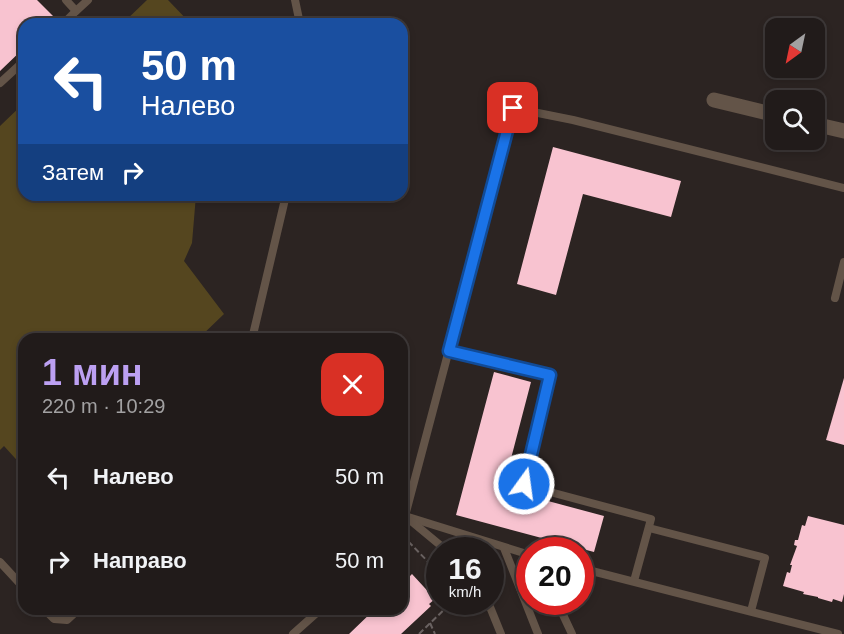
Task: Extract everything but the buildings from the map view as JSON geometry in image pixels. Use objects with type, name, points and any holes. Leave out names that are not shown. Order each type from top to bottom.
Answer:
[{"type":"street","points":[[714,100],[765,112]]},
{"type":"street","points":[[825,127],[844,131]]},
{"type":"lane","points":[[66,0],[76,11]]},
{"type":"lane","points":[[69,18],[88,0]]},
{"type":"lane","points":[[295,0],[299,18]]},
{"type":"lane","points":[[0,83],[18,66]]},
{"type":"lane","points":[[408,505],[513,108],[573,120],[844,188]]},
{"type":"lane","points":[[253,333],[285,201]]},
{"type":"lane","points":[[835,297],[844,262]]},
{"type":"lane","points":[[449,351],[550,375],[524,484],[651,519],[634,582]]},
{"type":"lane","points":[[408,517],[470,537]]},
{"type":"lane","points":[[408,518],[430,537]]},
{"type":"lane","points":[[649,528],[765,558],[751,611]]},
{"type":"lane","points":[[504,548],[516,551]]},
{"type":"lane","points":[[504,548],[538,634]]},
{"type":"lane","points":[[0,562],[18,582]]},
{"type":"lane","points":[[594,572],[838,634]]},
{"type":"lane","points":[[49,615],[54,620],[67,620],[72,615]]},
{"type":"lane","points":[[293,634],[314,615]]},
{"type":"lane","points":[[493,615],[501,634]]},
{"type":"lane","points":[[563,615],[572,634]]},
{"type":"path","points":[[408,541],[426,560]]},
{"type":"path","points":[[419,634],[438,615]]},
{"type":"path","points":[[430,623],[435,634]]},
{"type":"shaded area","points":[[147,0],[168,0],[185,18],[128,18]]},
{"type":"shaded area","points":[[18,109],[18,201],[196,201],[192,243],[184,261],[224,314],[204,333],[18,333],[18,461],[4,446],[0,450],[0,126]]},
{"type":"route","points":[[513,108],[449,351],[550,375],[524,484]]}]
